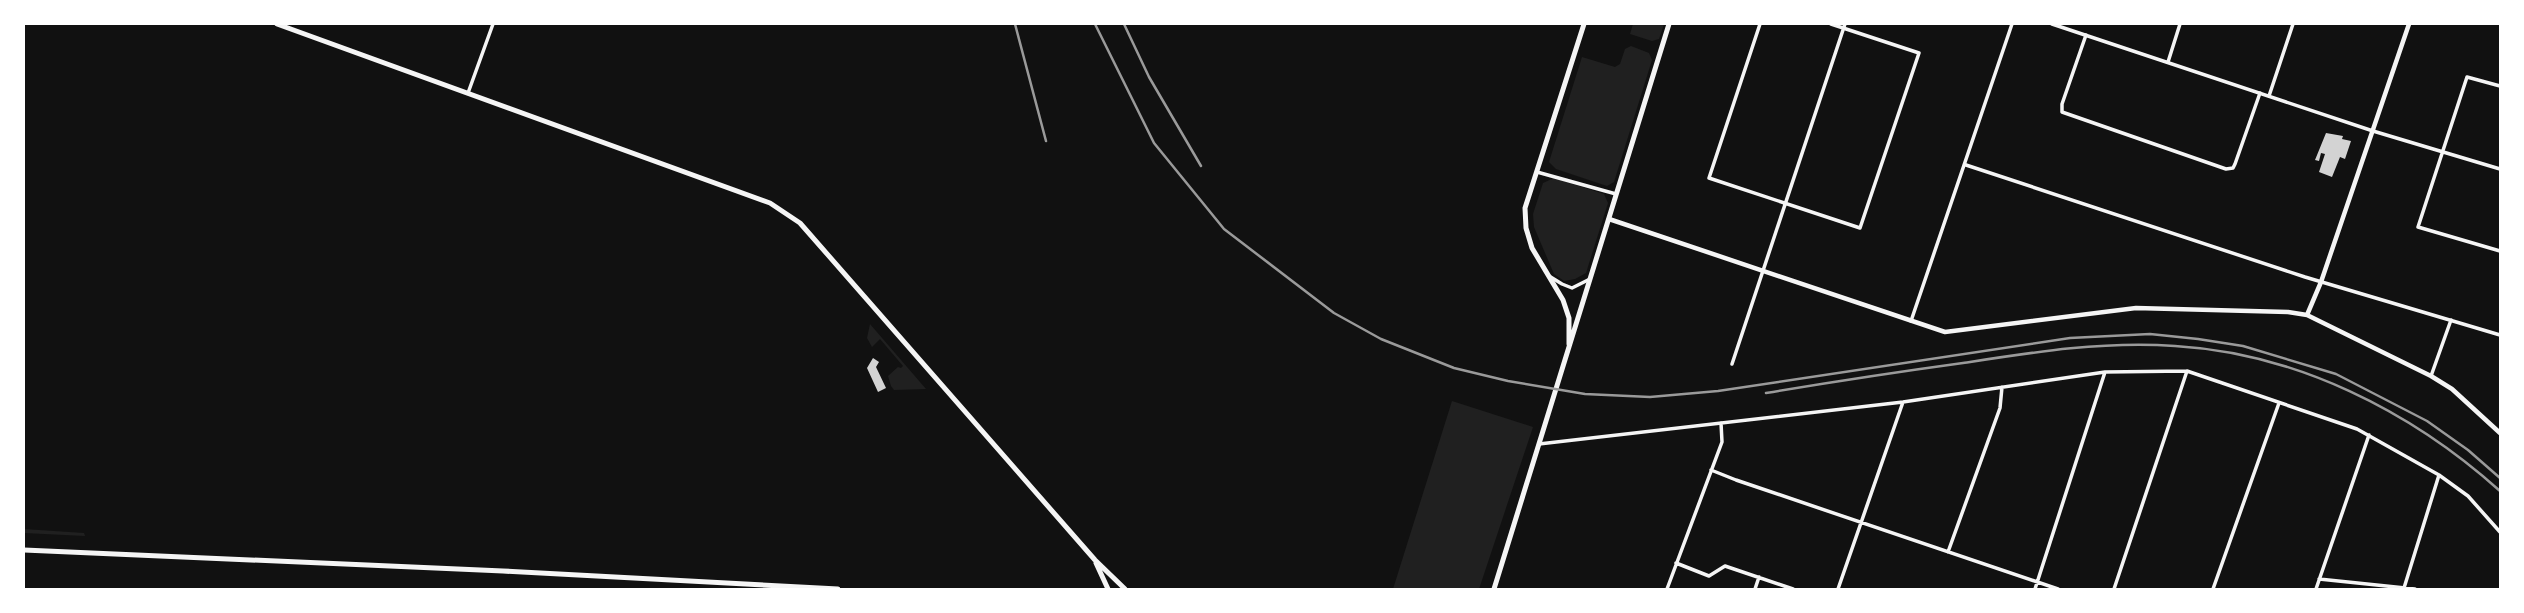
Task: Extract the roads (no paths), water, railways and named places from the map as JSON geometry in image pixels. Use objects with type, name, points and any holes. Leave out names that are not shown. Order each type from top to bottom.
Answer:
[{"type":"main road","points":[[277,24],[770,203],[800,223],[1095,560],[1125,589]]},
{"type":"main road","points":[[1569,349],[1569,318],[1563,300],[1532,248],[1526,228],[1525,208],[1584,24]]},
{"type":"main road","points":[[1494,589],[1610,219],[1616,194],[1669,24]]},
{"type":"main road","points":[[24,550],[503,571],[838,589]]},
{"type":"main road","points":[[1095,560],[1108,589]]},
{"type":"street","points":[[468,93],[493,24]]},
{"type":"street","points":[[1760,24],[1709,178],[1860,228],[1919,53],[1845,26],[1831,24]]},
{"type":"street","points":[[1911,321],[1966,165],[2012,24]]},
{"type":"street","points":[[2052,24],[2374,131],[2500,169]]},
{"type":"street","points":[[2168,62],[2180,24]]},
{"type":"street","points":[[2270,96],[2293,24]]},
{"type":"street","points":[[2308,315],[2322,282],[2409,24]]},
{"type":"street","points":[[1732,364],[1845,26]]},
{"type":"street","points":[[2086,35],[2062,104],[2062,112],[2226,168],[2233,168],[2235,164],[2260,93]]},
{"type":"street","points":[[2500,86],[2467,77],[2444,152],[2418,227],[2500,251]]},
{"type":"street","points":[[1966,165],[2322,282],[2500,334]]},
{"type":"street","points":[[1537,172],[1616,194]]},
{"type":"street","points":[[1610,219],[1945,332],[2136,308],[2288,312],[2308,315],[2431,376],[2452,389],[2500,433]]},
{"type":"street","points":[[1548,275],[1562,284],[1572,288],[1591,278]]},
{"type":"street","points":[[2431,376],[2451,320]]},
{"type":"street","points":[[1539,444],[1903,402],[2105,372],[2187,371],[2357,429],[2439,476],[2468,496],[2500,532]]},
{"type":"street","points":[[2114,589],[2187,371]]},
{"type":"street","points":[[2035,589],[2105,372]]},
{"type":"street","points":[[1948,552],[2000,408],[2002,387]]},
{"type":"street","points":[[1838,589],[1903,402]]},
{"type":"street","points":[[2213,589],[2279,403]]},
{"type":"street","points":[[1667,589],[1722,442],[1721,423]]},
{"type":"street","points":[[2316,589],[2369,436]]},
{"type":"street","points":[[1711,470],[1861,524],[2058,589]]},
{"type":"street","points":[[2404,588],[2439,476]]},
{"type":"street","points":[[1676,563],[1709,576],[1725,566],[1793,589]]},
{"type":"street","points":[[1755,589],[1759,578]]},
{"type":"street","points":[[2319,579],[2415,589]]},
{"type":"railway","points":[[1015,24],[1046,141]]},
{"type":"railway","points":[[1095,24],[1154,143],[1224,229],[1334,313],[1381,339],[1454,368],[1508,381],[1585,394],[1650,397],[1718,391],[2070,338],[2150,334],[2198,339],[2243,346],[2336,374],[2427,421],[2468,450],[2500,478]]},
{"type":"railway","points":[[1124,24],[1149,77],[1201,166]]},
{"type":"railway","points":[[1766,393],[2069,348],[2148,345],[2175,346],[2220,351],[2264,360],[2308,374],[2350,391],[2390,412],[2429,436],[2465,462],[2500,491]]}]
